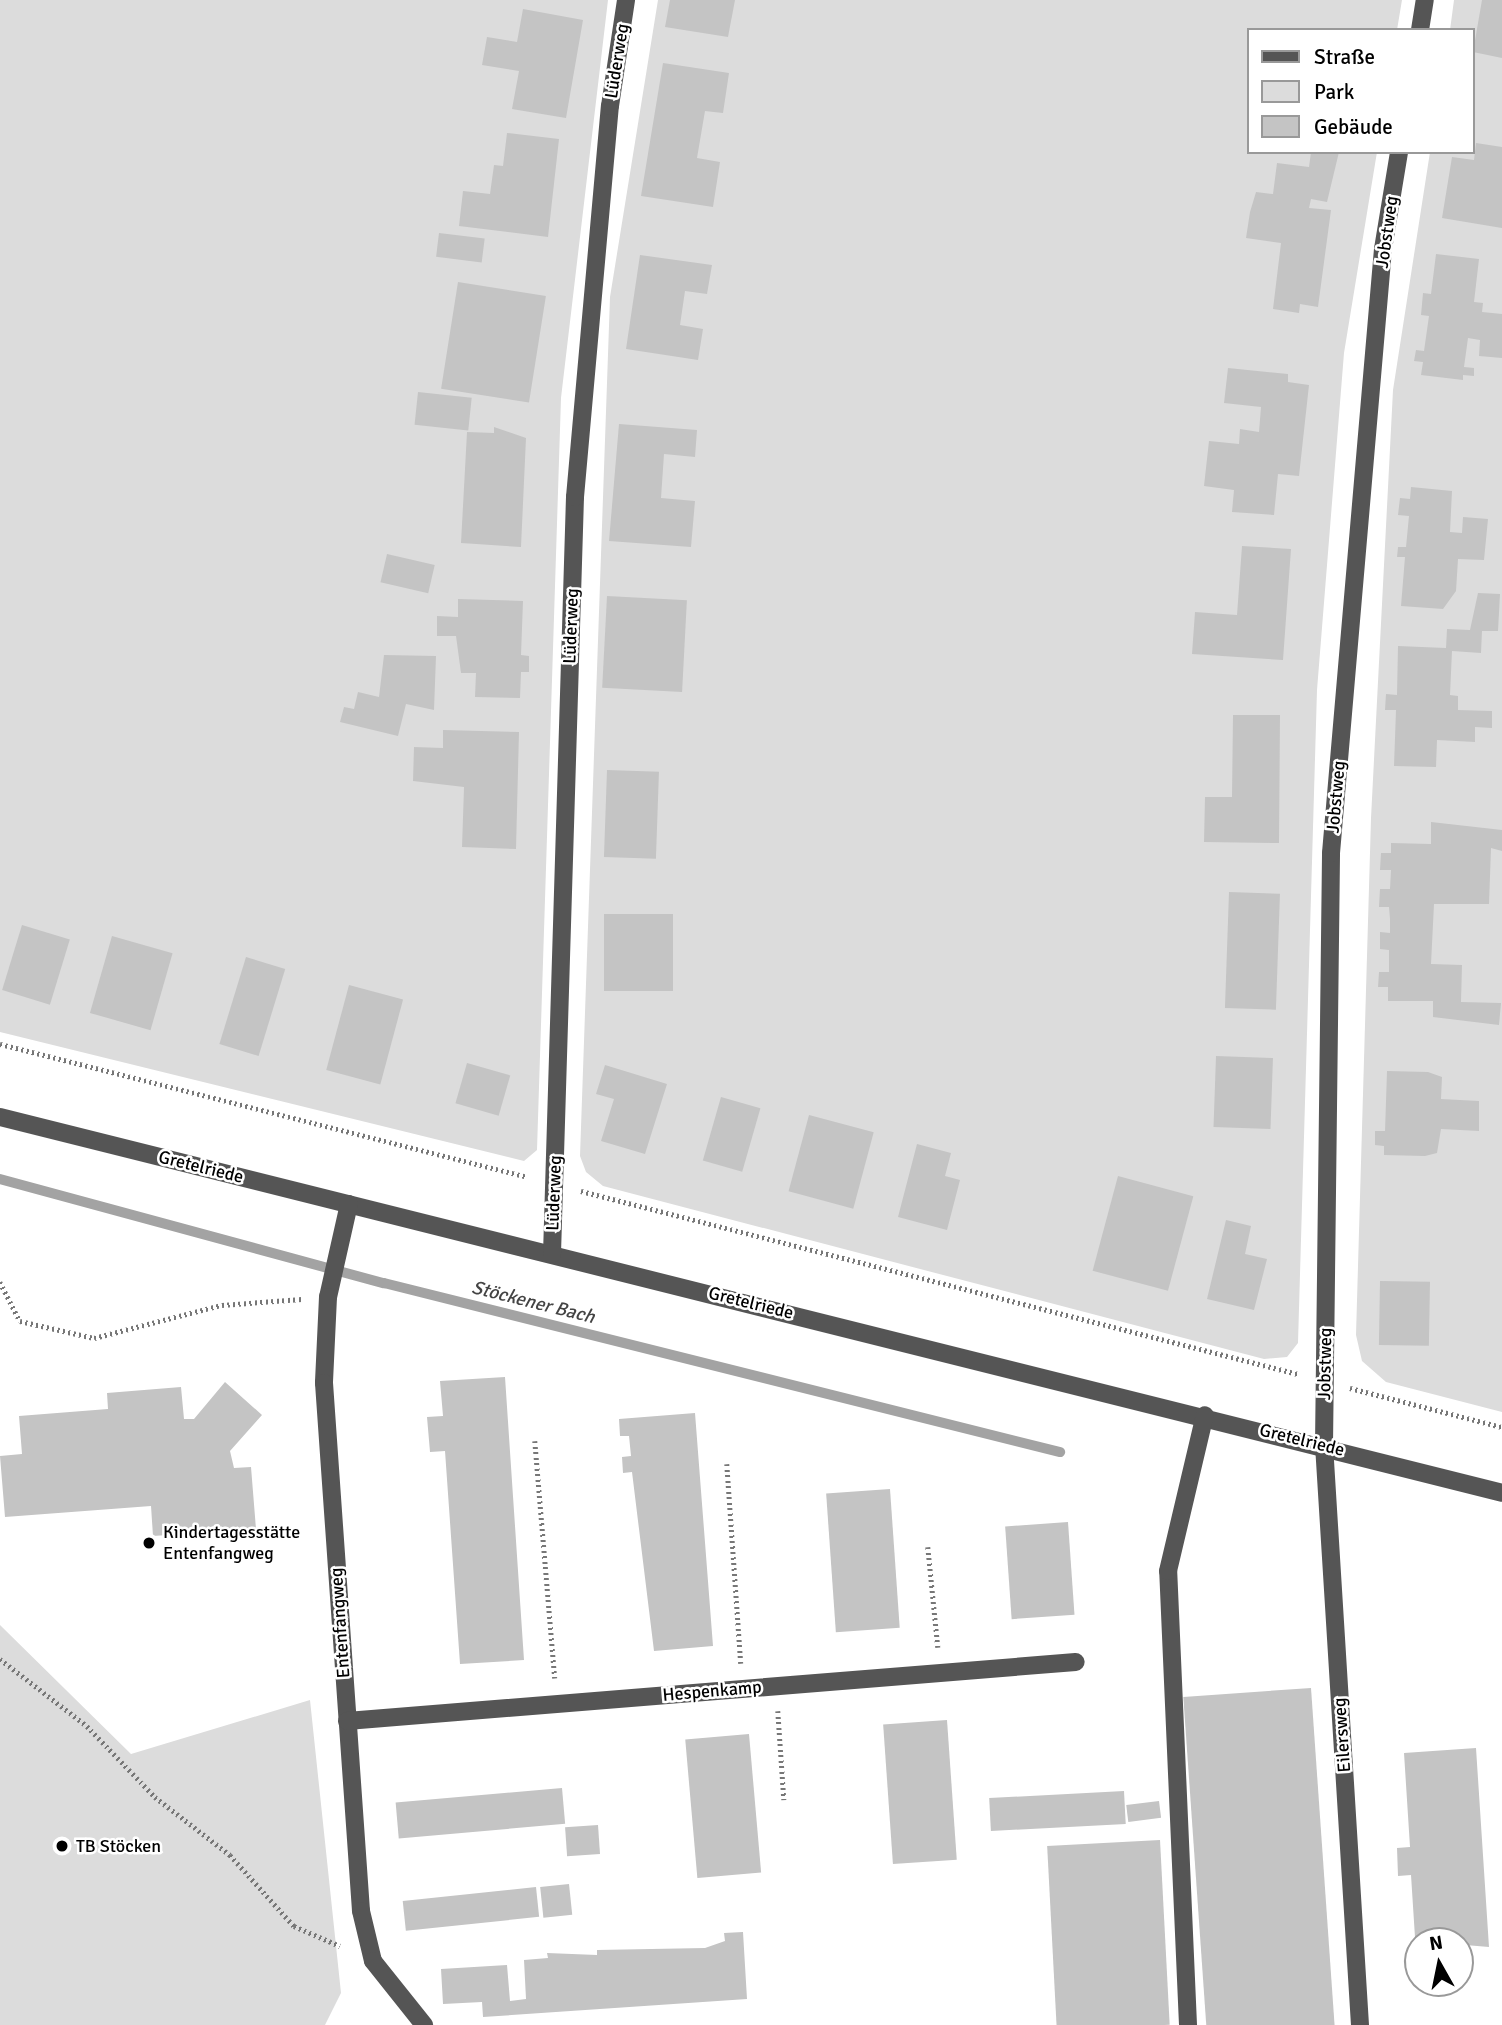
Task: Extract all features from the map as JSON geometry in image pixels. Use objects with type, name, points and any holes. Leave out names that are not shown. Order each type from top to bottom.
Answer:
[{"type":"street","name":"Lüderweg","points":[[552,1254],[575,497],[610,106],[626,0]]},
{"type":"street","points":[[1420,28],[1425,0]]},
{"type":"street","name":"Jobstweg","points":[[1324,1445],[1331,853],[1383,249],[1399,154]]},
{"type":"street","name":"Gretelriede","points":[[0,1116],[1205,1415],[1502,1493]]},
{"type":"street","name":"Entenfangweg","points":[[349,1204],[329,1290],[324,1382],[361,1910],[373,1961],[424,2025]]},
{"type":"street","points":[[1188,2025],[1168,1571],[1205,1415]]},
{"type":"street","name":"Eilersweg","points":[[1324,1445],[1360,2025]]},
{"type":"street","name":"Hespenkamp","points":[[347,1721],[1076,1662]]},
{"type":"path","points":[[0,1044],[1502,1427]]},
{"type":"path","points":[[0,1282],[20,1321],[93,1338],[222,1305],[329,1290]]},
{"type":"path","points":[[535,1441],[558,1704]]},
{"type":"path","points":[[727,1464],[743,1689]]},
{"type":"path","points":[[928,1546],[940,1673]]},
{"type":"path","points":[[0,1659],[87,1726],[155,1797],[230,1855],[294,1926],[373,1961]]},
{"type":"path","points":[[776,1686],[784,1800]]},
{"type":"green space","points":[[0,0],[608,0],[561,398],[537,1150],[524,1161],[0,1032]]},
{"type":"green space","points":[[658,0],[1402,0],[1397,28],[1246,28],[1246,154],[1377,154],[1344,353],[1317,690],[1298,1343],[1287,1357],[1264,1359],[603,1186],[586,1172],[580,1156],[610,297]]},
{"type":"green space","points":[[1454,0],[1502,0],[1502,1412],[1386,1382],[1362,1361],[1356,1335],[1371,818],[1393,390],[1430,154],[1474,154],[1474,28],[1450,28]]},
{"type":"green space","points":[[0,1625],[131,1754],[310,1700],[341,1993],[325,2025],[0,2025]]},
{"type":"building","points":[[670,0],[735,0],[728,37],[665,27]]},
{"type":"building","points":[[1482,0],[1502,0],[1502,58],[1474,52]]},
{"type":"building","points":[[523,9],[583,20],[566,118],[512,109],[519,71],[482,65],[487,37],[517,42]]},
{"type":"building","points":[[663,63],[729,73],[723,113],[705,111],[697,158],[720,162],[713,207],[641,196]]},
{"type":"building","points":[[507,133],[559,139],[548,237],[459,226],[463,191],[490,194],[494,165],[503,166]]},
{"type":"building","points":[[1476,143],[1502,147],[1502,228],[1442,218],[1452,157],[1474,160]]},
{"type":"building","points":[[1311,154],[1339,154],[1327,202],[1311,199],[1309,208],[1331,210],[1318,307],[1300,304],[1299,313],[1273,309],[1281,243],[1246,238],[1250,212],[1256,192],[1273,194],[1277,163],[1309,167]]},
{"type":"building","points":[[439,233],[485,239],[482,262],[436,257]]},
{"type":"building","points":[[1436,254],[1479,259],[1474,302],[1483,303],[1482,312],[1502,314],[1502,358],[1479,356],[1480,340],[1468,338],[1464,367],[1474,368],[1474,376],[1463,375],[1463,380],[1421,375],[1423,362],[1414,361],[1416,350],[1424,351],[1429,316],[1421,315],[1423,293],[1431,294]]},
{"type":"building","points":[[640,255],[712,265],[707,294],[685,291],[680,325],[703,329],[698,360],[626,349]]},
{"type":"building","points":[[458,282],[546,296],[529,403],[441,389]]},
{"type":"building","points":[[1228,368],[1288,374],[1288,382],[1309,385],[1299,476],[1278,474],[1274,515],[1232,512],[1234,490],[1204,486],[1209,441],[1239,444],[1240,429],[1259,432],[1261,407],[1224,403]]},
{"type":"building","points":[[418,392],[472,398],[468,430],[415,425]]},
{"type":"building","points":[[619,424],[697,430],[695,457],[664,454],[661,498],[695,501],[691,547],[609,541]]},
{"type":"building","points":[[494,427],[526,438],[521,547],[461,543],[467,432],[494,433]]},
{"type":"building","points":[[1411,487],[1452,491],[1450,532],[1462,533],[1463,517],[1488,519],[1484,560],[1458,559],[1456,591],[1443,609],[1401,606],[1405,557],[1397,557],[1398,547],[1406,547],[1409,516],[1398,515],[1400,498],[1410,499]]},
{"type":"building","points":[[1242,546],[1291,549],[1283,660],[1192,654],[1195,612],[1237,615]]},
{"type":"building","points":[[387,554],[435,565],[428,593],[380,582]]},
{"type":"building","points":[[1478,593],[1500,594],[1498,631],[1482,631],[1481,653],[1452,651],[1450,695],[1458,696],[1458,710],[1492,711],[1492,728],[1475,727],[1475,742],[1437,740],[1436,767],[1394,766],[1396,710],[1385,710],[1386,694],[1397,695],[1398,646],[1446,648],[1447,629],[1470,630]]},
{"type":"building","points":[[607,596],[687,600],[682,692],[602,688]]},
{"type":"building","points":[[458,599],[523,601],[521,655],[529,656],[529,672],[521,672],[520,698],[475,697],[476,673],[461,673],[456,636],[437,636],[437,616],[458,617]]},
{"type":"building","points":[[384,655],[436,656],[434,710],[406,704],[398,736],[340,722],[344,707],[354,709],[358,692],[379,697]]},
{"type":"building","points":[[1233,715],[1280,715],[1279,843],[1204,842],[1205,797],[1232,797]]},
{"type":"building","points":[[443,730],[519,732],[516,849],[462,847],[464,787],[413,781],[414,747],[443,748]]},
{"type":"building","points":[[607,770],[659,772],[656,859],[604,857]]},
{"type":"building","points":[[1431,822],[1502,830],[1502,851],[1491,848],[1489,904],[1434,904],[1431,964],[1462,965],[1461,1002],[1501,1003],[1499,1025],[1433,1017],[1433,1001],[1388,1001],[1388,987],[1378,987],[1379,972],[1389,972],[1389,950],[1380,949],[1380,932],[1390,933],[1389,907],[1379,907],[1380,889],[1390,889],[1391,870],[1380,870],[1381,853],[1391,853],[1391,843],[1431,844]]},
{"type":"building","points":[[1229,892],[1280,894],[1276,1010],[1225,1008]]},
{"type":"building","points":[[604,914],[673,914],[673,991],[604,991]]},
{"type":"building","points":[[22,925],[70,940],[50,1005],[2,990]]},
{"type":"building","points":[[112,936],[173,953],[151,1030],[90,1013]]},
{"type":"building","points":[[246,957],[285,969],[259,1056],[219,1044]]},
{"type":"building","points":[[349,985],[403,999],[380,1084],[326,1070]]},
{"type":"building","points":[[1216,1056],[1273,1058],[1270,1129],[1214,1127]]},
{"type":"building","points":[[467,1063],[510,1075],[499,1116],[455,1103]]},
{"type":"building","points":[[605,1065],[667,1084],[645,1154],[601,1141],[614,1099],[596,1094]]},
{"type":"building","points":[[1387,1071],[1428,1072],[1442,1077],[1441,1099],[1479,1101],[1479,1131],[1441,1129],[1437,1153],[1425,1156],[1384,1155],[1384,1146],[1375,1145],[1375,1131],[1385,1131]]},
{"type":"building","points":[[721,1097],[760,1108],[742,1172],[703,1160]]},
{"type":"building","points":[[809,1115],[874,1132],[853,1209],[789,1191]]},
{"type":"building","points":[[917,1144],[951,1153],[945,1176],[960,1180],[947,1230],[898,1217]]},
{"type":"building","points":[[1118,1176],[1193,1196],[1168,1291],[1093,1271]]},
{"type":"building","points":[[1226,1220],[1251,1226],[1245,1254],[1267,1259],[1254,1310],[1207,1299]]},
{"type":"building","points":[[1380,1281],[1430,1282],[1429,1346],[1379,1345]]},
{"type":"building","points":[[505,1377],[524,1660],[460,1664],[445,1451],[430,1452],[427,1417],[443,1416],[440,1381]]},
{"type":"building","points":[[225,1382],[262,1415],[230,1451],[234,1468],[251,1467],[256,1529],[153,1536],[151,1506],[5,1517],[0,1456],[22,1454],[19,1416],[108,1409],[107,1393],[181,1387],[184,1419],[194,1419]]},
{"type":"building","points":[[695,1413],[713,1646],[654,1651],[632,1472],[623,1473],[622,1457],[631,1456],[629,1436],[620,1436],[619,1419]]},
{"type":"building","points":[[890,1489],[900,1628],[836,1632],[826,1493]]},
{"type":"building","points":[[1068,1522],[1074,1615],[1012,1619],[1005,1526]]},
{"type":"building","points":[[1311,1688],[1335,2025],[1206,2025],[1183,1697]]},
{"type":"building","points":[[947,1720],[957,1860],[893,1864],[883,1724]]},
{"type":"building","points":[[749,1734],[761,1872],[697,1878],[685,1740]]},
{"type":"building","points":[[1476,1748],[1489,1947],[1474,1946],[1474,1927],[1414,1927],[1411,1875],[1398,1876],[1397,1848],[1410,1847],[1404,1753]]},
{"type":"building","points":[[562,1788],[565,1824],[399,1838],[396,1803]]},
{"type":"building","points":[[1124,1791],[1126,1824],[991,1831],[989,1798]]},
{"type":"building","points":[[1159,1801],[1161,1818],[1128,1822],[1126,1805]]},
{"type":"building","points":[[598,1825],[600,1854],[567,1856],[565,1827]]},
{"type":"building","points":[[1160,1840],[1170,2025],[1057,2025],[1047,1846]]},
{"type":"building","points":[[569,1884],[572,1915],[543,1918],[540,1887]]},
{"type":"building","points":[[536,1887],[539,1917],[406,1931],[403,1901]]},
{"type":"building","points":[[743,1932],[747,1999],[483,2017],[482,2002],[443,2004],[441,1969],[507,1965],[510,2001],[526,1999],[524,1960],[548,1958],[547,1953],[597,1955],[597,1950],[705,1948],[725,1941],[724,1933]]},
{"type":"waterway","name":"Stöckener Bach","points":[[0,1179],[384,1283],[1060,1452]]},
{"type":"place","name":"Kindertagesstätte Entenfangweg","points":[[149,1543]]},
{"type":"place","name":"TB Stöcken","points":[[62,1846]]}]
